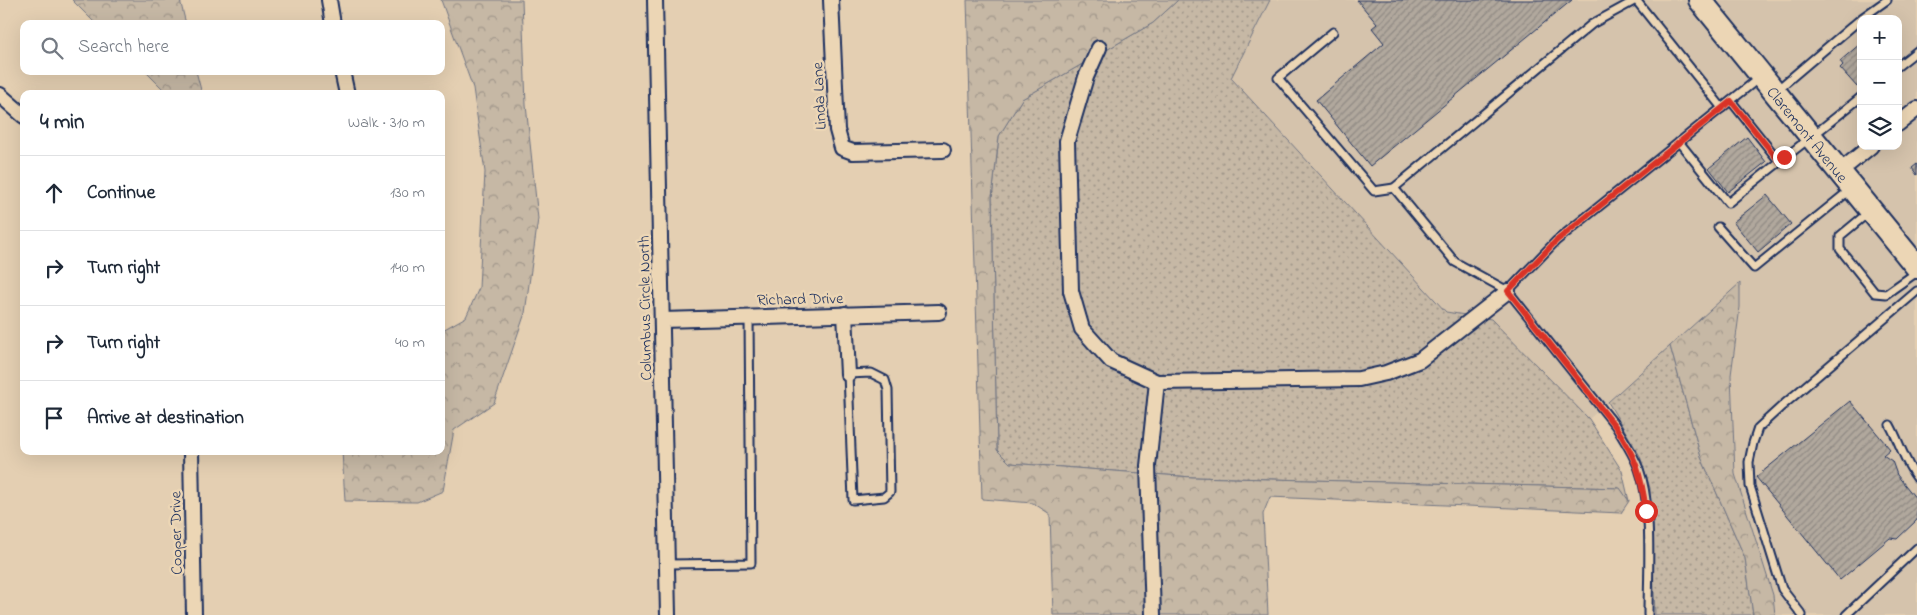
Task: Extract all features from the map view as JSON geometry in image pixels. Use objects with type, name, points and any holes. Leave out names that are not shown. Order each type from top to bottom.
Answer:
[{"type":"main road","name":"Claremont Avenue","points":[[1700,0],[1917,267]]},
{"type":"street","points":[[329,0],[332,20]]},
{"type":"street","name":"Columbus Circle North","points":[[655,0],[668,615]]},
{"type":"street","name":"Linda Lane","points":[[831,0],[837,130],[842,148],[853,152],[943,150]]},
{"type":"street","points":[[1099,48],[1086,77],[1067,141],[1071,291],[1082,329],[1111,361],[1157,382],[1359,379],[1386,373],[1420,360],[1508,291]]},
{"type":"street","points":[[343,75],[346,90]]},
{"type":"street","points":[[0,95],[20,112]]},
{"type":"street","points":[[1902,121],[1917,109]]},
{"type":"street","points":[[1846,180],[1868,150]]},
{"type":"street","name":"Richard Drive","points":[[662,320],[939,312]]},
{"type":"street","points":[[845,314],[848,374]]},
{"type":"street","points":[[1153,615],[1148,466],[1157,382]]},
{"type":"street","name":"Cooper Drive","points":[[191,455],[194,615]]},
{"type":"lane","points":[[1332,32],[1278,78],[1374,191],[1394,188],[1592,24],[1636,0],[1722,108]]},
{"type":"lane","points":[[1508,291],[1556,241],[1731,101],[1768,84],[1887,0]]},
{"type":"lane","points":[[1902,63],[1917,51]]},
{"type":"lane","points":[[1679,142],[1728,203],[1857,100]]},
{"type":"lane","points":[[1731,101],[1779,161]]},
{"type":"lane","points":[[1718,227],[1754,268],[1846,180]]},
{"type":"lane","points":[[1394,188],[1455,262],[1508,291],[1615,426],[1630,448],[1640,471],[1646,511],[1648,615]]},
{"type":"lane","points":[[1871,210],[1840,236],[1840,249],[1875,293],[1886,294],[1917,272]]},
{"type":"lane","points":[[1802,615],[1782,590],[1750,486],[1750,462],[1758,428],[1917,291]]},
{"type":"lane","points":[[667,564],[751,563],[749,316]]},
{"type":"lane","points":[[871,373],[885,380],[888,390],[891,482],[890,492],[884,497],[853,500],[848,374],[871,373]]},
{"type":"lane","points":[[1890,425],[1900,443],[1908,467],[1917,478]]},
{"type":"lane","points":[[1846,615],[1917,548]]},
{"type":"shaded area","points":[[1270,0],[1917,0],[1917,615],[1775,615],[1773,595],[1735,474],[1731,375],[1740,307],[1740,284],[1589,419],[1491,319],[1446,312],[1230,78]]},
{"type":"green space","points":[[72,0],[180,0],[185,20],[92,20]]},
{"type":"green space","points":[[441,0],[522,0],[526,105],[538,219],[525,313],[494,403],[454,430],[443,491],[417,502],[345,501],[342,455],[445,455],[445,329],[466,317],[479,288],[485,172],[473,88]]},
{"type":"green space","points":[[967,0],[1178,0],[1153,23],[1022,99],[999,136],[992,198],[997,450],[1010,463],[1192,477],[1620,488],[1629,501],[1621,513],[1270,497],[1263,514],[1268,615],[1053,615],[1050,514],[1033,503],[982,499]]},
{"type":"green space","points":[[1178,0],[1270,0],[1231,78],[1446,312],[1491,319],[1589,419],[1622,471],[1629,501],[1619,488],[1192,477],[1010,463],[997,450],[992,198],[999,136],[1022,99],[1153,23]]},
{"type":"green space","points":[[149,75],[197,75],[201,90],[164,90]]},
{"type":"green space","points":[[1740,283],[1740,307],[1731,375],[1735,474],[1773,595],[1775,615],[1753,615],[1745,558],[1701,457],[1670,346]]},
{"type":"green space","points":[[1670,346],[1701,457],[1745,558],[1753,615],[1655,615],[1650,488],[1640,456],[1608,402]]},
{"type":"building","points":[[1357,0],[1572,0],[1370,166],[1316,100],[1384,43],[1372,28],[1377,24]]},
{"type":"building","points":[[1857,46],[1857,87],[1840,68],[1843,65],[1840,61]]},
{"type":"building","points":[[1747,137],[1766,162],[1728,192],[1709,168]]},
{"type":"building","points":[[1917,164],[1917,175],[1912,168]]},
{"type":"building","points":[[1767,195],[1791,224],[1758,252],[1733,222]]},
{"type":"building","points":[[1850,401],[1890,449],[1883,455],[1892,461],[1897,475],[1917,500],[1917,520],[1897,539],[1890,538],[1840,580],[1756,477]]},
{"type":"route","points":[[1646,511],[1640,471],[1630,448],[1615,426],[1520,309],[1508,291],[1556,241],[1731,101],[1779,161],[1784,157]]}]
